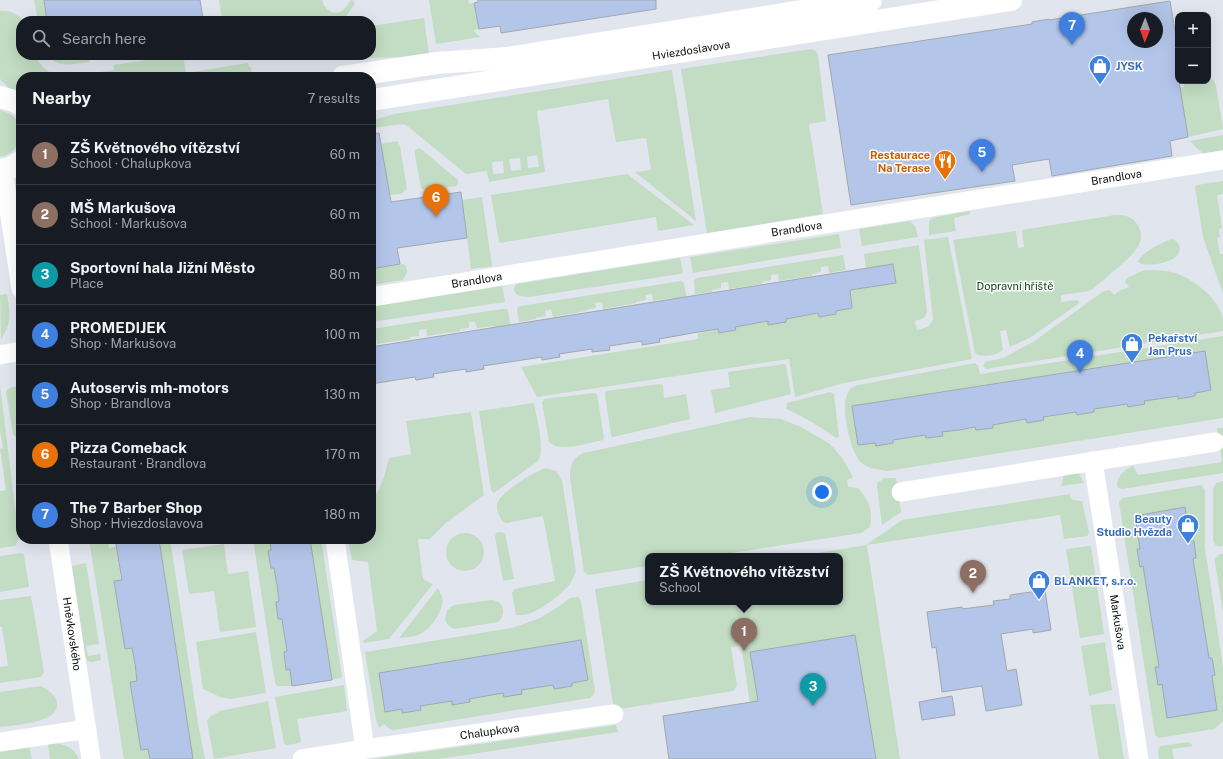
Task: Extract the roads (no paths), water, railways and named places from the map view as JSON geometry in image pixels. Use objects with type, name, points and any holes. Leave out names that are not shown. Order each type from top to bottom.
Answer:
[{"type":"street","name":"Hviezdoslavova","points":[[376,72],[437,64],[508,58],[871,0]]},
{"type":"street","name":"Hviezdoslavova","points":[[376,99],[1012,0]]},
{"type":"street","points":[[0,97],[16,103]]},
{"type":"street","name":"Brandlova","points":[[376,296],[1223,160]]},
{"type":"street","points":[[8,167],[16,242]]},
{"type":"street","points":[[0,355],[16,352]]},
{"type":"street","points":[[901,492],[1215,442]]},
{"type":"street","name":"Markušova","points":[[1093,461],[1139,759]]},
{"type":"street","name":"Hněvkovského","points":[[59,544],[91,759]]},
{"type":"street","points":[[336,544],[365,749]]},
{"type":"street","name":"Chalupkova","points":[[302,759],[614,714]]},
{"type":"street","points":[[0,742],[86,729]]},
{"type":"place","name":"The 7 Barber Shop","points":[[1072,45]]},
{"type":"place","name":"JYSK","points":[[1100,86]]},
{"type":"place","name":"Autoservis mh-motors","points":[[982,172]]},
{"type":"place","name":"Restaurace Na Terase","points":[[945,180]]},
{"type":"place","name":"Pizza Comeback","points":[[436,217]]},
{"type":"place","name":"Pekařství Jan Prus","points":[[1132,364]]},
{"type":"place","name":"PROMEDIJEK","points":[[1080,373]]},
{"type":"place","name":"Beauty Studio Hvězda","points":[[1188,544]]},
{"type":"place","name":"MŠ Markušova","points":[[973,593]]},
{"type":"place","name":"BLANKET, s.r.o.","points":[[1039,600]]},
{"type":"place","name":"ZŠ Květnového vítězství","points":[[744,651]]},
{"type":"place","name":"Sportovní hala Jižní Město","points":[[813,706]]},
{"type":"park label","name":"Dopravní hřiště","points":[[1015,286]]}]
